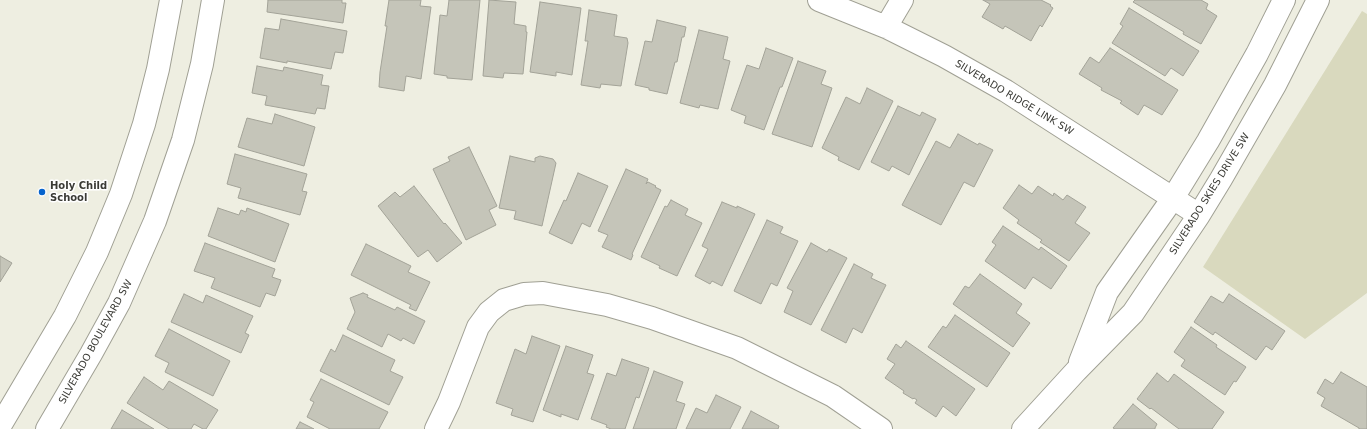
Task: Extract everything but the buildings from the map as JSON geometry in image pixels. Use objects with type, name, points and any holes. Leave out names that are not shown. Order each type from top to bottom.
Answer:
[{"type":"street","points":[[0,426],[65,316],[98,252],[144,124],[158,70],[170,0]]},
{"type":"street","name":"SILVERADO BOULEVARD SW","points":[[47,429],[119,303],[155,221],[183,140],[202,64],[213,0]]},
{"type":"street","name":"SILVERADO RIDGE LINK SW","points":[[819,0],[886,27],[944,56],[1006,91],[1199,215]]},
{"type":"street","points":[[886,27],[902,0]]},
{"type":"street","name":"SILVERADO SKIES DRIVE SW","points":[[1076,370],[1107,292],[1173,198],[1208,140],[1284,0]]},
{"type":"street","name":"SILVERADO SKIES DRIVE SW","points":[[1023,429],[1076,370],[1134,313],[1199,215],[1275,85],[1318,0]]},
{"type":"street","points":[[436,429],[450,402],[478,327],[489,312],[504,300],[524,294],[543,293],[607,306],[645,316],[737,348],[833,396],[881,429]]},
{"type":"green space","points":[[1362,11],[1367,14],[1367,293],[1305,339],[1203,267]]},
{"type":"place","name":"Holy Child School","points":[[42,192]]}]
